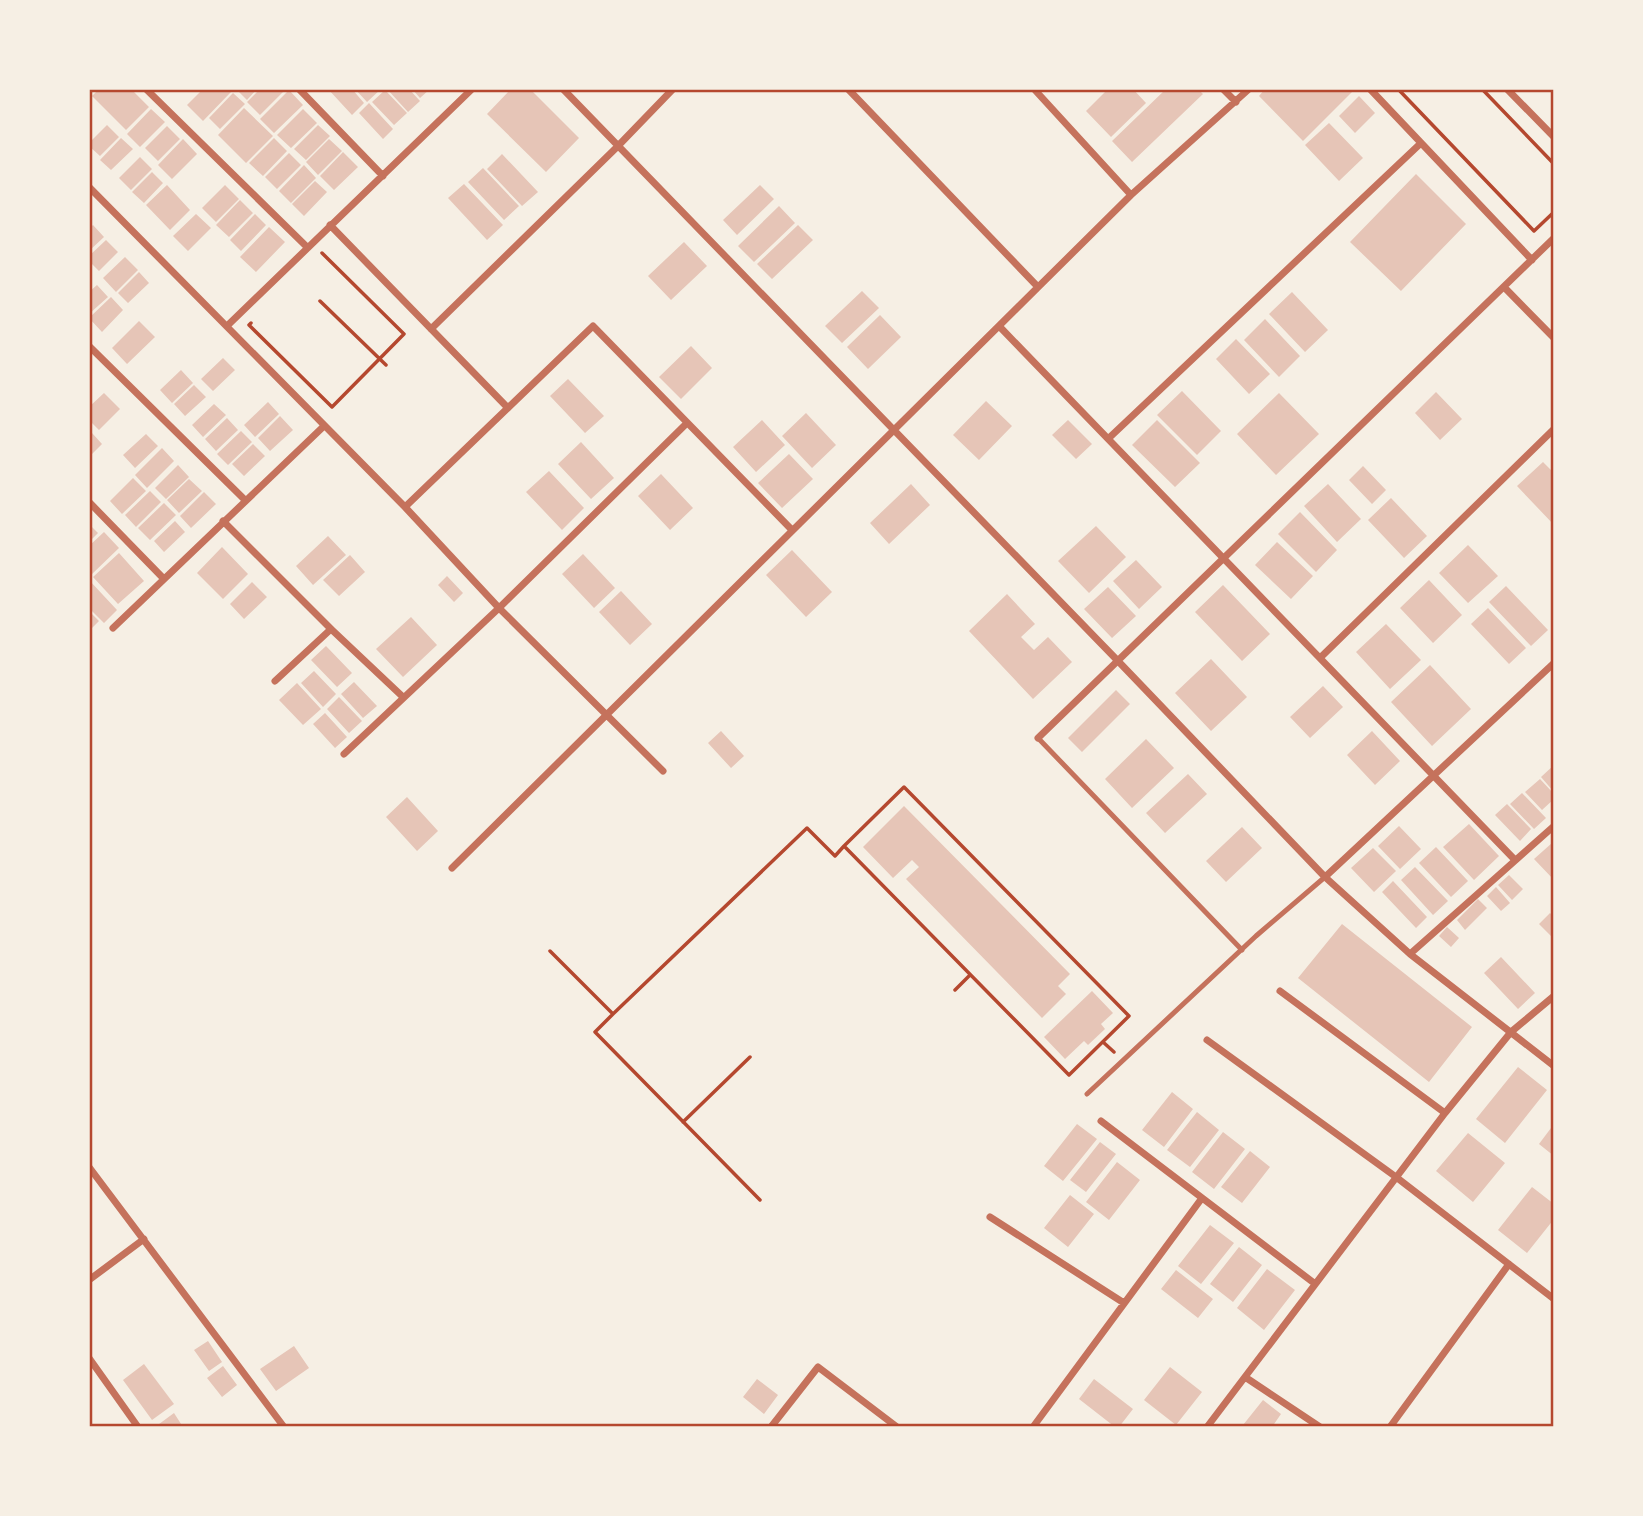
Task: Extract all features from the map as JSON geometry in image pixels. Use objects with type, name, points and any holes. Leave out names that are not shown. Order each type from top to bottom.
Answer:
[{"type":"street","points":[[146,89],[307,247]]},
{"type":"street","points":[[227,326],[472,89]]},
{"type":"street","points":[[563,89],[1325,877],[1410,954],[1554,1066]]},
{"type":"street","points":[[431,329],[673,89]]},
{"type":"street","points":[[848,89],[1038,287]]},
{"type":"street","points":[[1034,89],[1131,195]]},
{"type":"street","points":[[1223,89],[1236,102]]},
{"type":"street","points":[[452,868],[1131,195],[1249,89]]},
{"type":"street","points":[[1370,89],[1532,260]]},
{"type":"street","points":[[1507,89],[1554,137]]},
{"type":"street","points":[[303,91],[383,176]]},
{"type":"street","points":[[1109,438],[1421,143]]},
{"type":"street","points":[[89,187],[405,507],[499,608],[663,771]]},
{"type":"street","points":[[330,225],[509,408]]},
{"type":"street","points":[[1038,738],[1554,238]]},
{"type":"street","points":[[1504,287],[1554,338]]},
{"type":"street","points":[[405,507],[593,326],[792,530]]},
{"type":"street","points":[[999,326],[1515,860]]},
{"type":"street","points":[[89,346],[245,500]]},
{"type":"street","points":[[344,754],[499,608],[687,423]]},
{"type":"street","points":[[113,628],[324,426]]},
{"type":"street","points":[[1321,657],[1554,429]]},
{"type":"street","points":[[89,502],[164,579]]},
{"type":"street","points":[[223,521],[403,697]]},
{"type":"street","points":[[275,681],[331,629]]},
{"type":"street","points":[[1325,877],[1554,663]]},
{"type":"street","points":[[1410,954],[1554,826]]},
{"type":"street","points":[[1280,991],[1445,1113]]},
{"type":"street","points":[[1207,1427],[1445,1113],[1511,1032],[1554,996]]},
{"type":"street","points":[[1207,1040],[1396,1177],[1554,1299]]},
{"type":"street","points":[[1101,1121],[1314,1283]]},
{"type":"street","points":[[89,1167],[284,1427]]},
{"type":"street","points":[[1033,1427],[1202,1198]]},
{"type":"street","points":[[990,1217],[1124,1303]]},
{"type":"street","points":[[89,1280],[144,1239]]},
{"type":"street","points":[[1390,1427],[1509,1264]]},
{"type":"street","points":[[89,1358],[138,1427]]},
{"type":"street","points":[[771,1427],[818,1367],[897,1427]]},
{"type":"street","points":[[1245,1377],[1320,1427]]},
{"type":"lane","points":[[1038,738],[1242,950]]},
{"type":"lane","points":[[1087,1094],[1325,877]]},
{"type":"path","points":[[1398,89],[1534,231],[1554,212]]},
{"type":"path","points":[[1482,89],[1554,164]]},
{"type":"path","points":[[1547,218],[1554,224]]},
{"type":"path","points":[[257,317],[249,325],[332,407],[404,334],[321,252],[313,261]]},
{"type":"path","points":[[320,301],[386,365]]},
{"type":"path","points":[[760,1200],[595,1032],[807,828],[835,856],[844,846],[904,787],[1129,1016],[1069,1075],[844,846]]},
{"type":"path","points":[[550,951],[613,1014]]},
{"type":"path","points":[[955,990],[970,975]]},
{"type":"path","points":[[683,1122],[750,1057]]},
{"type":"building","points":[[99,89],[137,89],[134,92],[149,107],[126,130],[92,96]]},
{"type":"building","points":[[203,89],[229,89],[231,92],[203,121],[187,105]]},
{"type":"building","points":[[236,89],[257,89],[247,100]]},
{"type":"building","points":[[260,89],[286,89],[260,115],[247,102]]},
{"type":"building","points":[[328,89],[352,89],[364,103],[352,115]]},
{"type":"building","points":[[355,89],[381,89],[367,102]]},
{"type":"building","points":[[387,89],[409,89],[420,101],[408,112]]},
{"type":"building","points":[[412,89],[430,89],[420,98]]},
{"type":"building","points":[[511,89],[530,89],[579,138],[546,172],[487,114]]},
{"type":"building","points":[[1108,89],[1133,89],[1146,103],[1111,137],[1086,111]]},
{"type":"building","points":[[1166,89],[1198,89],[1203,94],[1132,162],[1112,141]]},
{"type":"building","points":[[1265,89],[1349,89],[1352,92],[1303,141],[1259,96]]},
{"type":"building","points":[[289,90],[303,105],[274,133],[260,119]]},
{"type":"building","points":[[385,90],[407,113],[394,125],[372,102]]},
{"type":"building","points":[[233,93],[245,104],[220,129],[209,118]]},
{"type":"building","points":[[1359,96],[1375,113],[1355,133],[1339,116]]},
{"type":"building","points":[[369,103],[393,129],[383,139],[359,113]]},
{"type":"building","points":[[244,108],[273,136],[246,163],[218,135]]},
{"type":"building","points":[[151,109],[165,122],[140,147],[127,134]]},
{"type":"building","points":[[303,109],[317,123],[291,148],[277,135]]},
{"type":"building","points":[[1329,123],[1363,158],[1339,181],[1305,145]]},
{"type":"building","points":[[107,125],[119,137],[100,156],[89,143]]},
{"type":"building","points":[[318,125],[330,136],[306,160],[294,149]]},
{"type":"building","points":[[167,126],[180,139],[158,161],[145,148]]},
{"type":"building","points":[[121,138],[133,149],[111,170],[100,160]]},
{"type":"building","points":[[274,138],[287,151],[263,176],[249,163]]},
{"type":"building","points":[[183,139],[197,154],[172,179],[158,165]]},
{"type":"building","points":[[329,139],[342,151],[318,175],[306,162]]},
{"type":"building","points":[[343,152],[358,167],[334,190],[320,176]]},
{"type":"building","points":[[289,153],[301,165],[277,189],[265,177]]},
{"type":"building","points":[[502,154],[538,192],[522,206],[487,169]]},
{"type":"building","points":[[140,157],[152,169],[131,190],[119,178]]},
{"type":"building","points":[[304,165],[316,178],[291,203],[279,191]]},
{"type":"building","points":[[483,168],[519,206],[504,220],[468,182]]},
{"type":"building","points":[[152,172],[163,183],[144,203],[132,192]]},
{"type":"building","points":[[1416,174],[1466,224],[1401,291],[1350,242]]},
{"type":"building","points":[[315,181],[327,192],[304,216],[292,204]]},
{"type":"building","points":[[464,184],[503,225],[487,240],[448,198]]},
{"type":"building","points":[[167,185],[190,210],[170,230],[146,205]]},
{"type":"building","points":[[225,185],[239,199],[216,222],[202,208]]},
{"type":"building","points":[[760,185],[774,199],[737,235],[723,220]]},
{"type":"building","points":[[240,200],[253,213],[229,237],[216,225]]},
{"type":"building","points":[[779,206],[795,223],[754,262],[738,246]]},
{"type":"building","points":[[196,214],[211,228],[188,251],[173,236]]},
{"type":"building","points":[[255,214],[266,225],[241,251],[230,240]]},
{"type":"building","points":[[93,225],[104,237],[89,251],[89,229]]},
{"type":"building","points":[[798,225],[813,240],[772,279],[757,264]]},
{"type":"building","points":[[269,227],[285,242],[256,272],[240,257]]},
{"type":"building","points":[[106,240],[118,252],[99,271],[89,261],[89,256]]},
{"type":"building","points":[[684,242],[707,266],[671,300],[648,276]]},
{"type":"building","points":[[125,257],[138,270],[116,292],[103,278]]},
{"type":"building","points":[[139,272],[149,283],[128,303],[118,293]]},
{"type":"building","points":[[97,285],[108,297],[89,314],[89,292]]},
{"type":"building","points":[[862,291],[879,308],[842,343],[825,326]]},
{"type":"building","points":[[1292,292],[1328,330],[1305,352],[1269,314]]},
{"type":"building","points":[[111,297],[123,310],[102,332],[89,318]]},
{"type":"building","points":[[880,315],[901,337],[868,369],[847,347]]},
{"type":"building","points":[[1265,319],[1300,356],[1279,377],[1244,340]]},
{"type":"building","points":[[139,321],[155,337],[127,364],[112,348]]},
{"type":"building","points":[[1236,339],[1270,374],[1249,394],[1216,359]]},
{"type":"building","points":[[691,346],[712,368],[681,399],[659,377]]},
{"type":"building","points":[[223,358],[235,370],[213,391],[201,379]]},
{"type":"building","points":[[181,370],[193,383],[172,403],[160,390]]},
{"type":"building","points":[[568,379],[604,416],[585,433],[550,396]]},
{"type":"building","points":[[194,385],[206,397],[185,416],[174,404]]},
{"type":"building","points":[[1182,391],[1221,431],[1197,455],[1157,415]]},
{"type":"building","points":[[1436,392],[1462,419],[1440,440],[1415,413]]},
{"type":"building","points":[[104,393],[120,409],[99,430],[89,420],[89,407]]},
{"type":"building","points":[[1279,393],[1319,434],[1276,475],[1237,434]]},
{"type":"building","points":[[986,401],[1012,426],[979,460],[953,435]]},
{"type":"building","points":[[268,402],[279,414],[255,437],[244,425]]},
{"type":"building","points":[[214,404],[226,415],[203,437],[192,425]]},
{"type":"building","points":[[806,413],[836,445],[812,468],[782,436]]},
{"type":"building","points":[[280,416],[293,430],[270,451],[258,438]]},
{"type":"building","points":[[227,418],[238,430],[216,451],[205,439]]},
{"type":"building","points":[[762,420],[785,445],[756,472],[733,447]]},
{"type":"building","points":[[1068,420],[1092,444],[1076,459],[1052,435]]},
{"type":"building","points":[[1157,420],[1200,463],[1175,487],[1132,445]]},
{"type":"building","points":[[241,431],[252,442],[228,465],[217,454]]},
{"type":"building","points":[[92,433],[102,444],[89,457],[89,435]]},
{"type":"building","points":[[146,434],[158,446],[135,468],[123,455]]},
{"type":"building","points":[[581,442],[614,478],[591,499],[558,464]]},
{"type":"building","points":[[253,444],[265,456],[244,476],[232,464]]},
{"type":"building","points":[[162,448],[174,461],[147,488],[135,475]]},
{"type":"building","points":[[789,454],[813,479],[782,508],[758,483]]},
{"type":"building","points":[[1543,462],[1554,473],[1554,525],[1517,486]]},
{"type":"building","points":[[178,465],[189,477],[166,499],[155,488]]},
{"type":"building","points":[[1363,466],[1386,490],[1372,504],[1349,480]]},
{"type":"building","points":[[549,471],[584,508],[562,530],[526,492]]},
{"type":"building","points":[[661,474],[693,508],[670,530],[638,496]]},
{"type":"building","points":[[133,478],[146,491],[122,514],[110,501]]},
{"type":"building","points":[[189,479],[202,491],[179,513],[167,500]]},
{"type":"building","points":[[911,484],[930,505],[889,544],[870,523]]},
{"type":"building","points":[[1328,484],[1361,519],[1337,542],[1304,506]]},
{"type":"building","points":[[150,491],[161,502],[136,527],[125,515]]},
{"type":"building","points":[[204,492],[216,504],[191,528],[180,516]]},
{"type":"building","points":[[1391,498],[1427,536],[1404,558],[1368,520]]},
{"type":"building","points":[[164,503],[176,515],[150,540],[138,528]]},
{"type":"building","points":[[1300,512],[1337,550],[1316,572],[1278,534]]},
{"type":"building","points":[[175,521],[185,532],[164,552],[154,541]]},
{"type":"building","points":[[89,524],[98,533],[89,542]]},
{"type":"building","points":[[1096,526],[1126,557],[1089,593],[1058,561]]},
{"type":"building","points":[[104,532],[119,548],[91,575],[89,546]]},
{"type":"building","points":[[328,536],[346,555],[313,585],[296,566]]},
{"type":"building","points":[[1277,542],[1313,576],[1291,599],[1255,565]]},
{"type":"building","points":[[1468,545],[1498,576],[1468,603],[1439,573]]},
{"type":"building","points":[[222,547],[248,574],[223,599],[197,573]]},
{"type":"building","points":[[792,550],[832,592],[806,617],[766,575]]},
{"type":"building","points":[[119,553],[144,581],[118,604],[93,577]]},
{"type":"building","points":[[583,554],[615,588],[594,608],[562,574]]},
{"type":"building","points":[[350,555],[365,572],[339,596],[323,580]]},
{"type":"building","points":[[1136,560],[1162,587],[1139,609],[1113,581]]},
{"type":"building","points":[[447,576],[463,593],[454,602],[438,585]]},
{"type":"building","points":[[89,580],[117,610],[104,623],[89,608]]},
{"type":"building","points":[[1429,580],[1462,615],[1433,643],[1400,608]]},
{"type":"building","points":[[252,582],[267,597],[244,619],[230,604]]},
{"type":"building","points":[[1223,585],[1270,634],[1242,661],[1195,612]]},
{"type":"building","points":[[1506,586],[1548,630],[1531,646],[1489,602]]},
{"type":"building","points":[[1108,587],[1136,616],[1112,638],[1084,609]]},
{"type":"building","points":[[621,591],[652,624],[630,645],[599,612]]},
{"type":"building","points":[[1007,594],[1035,624],[1021,637],[1034,650],[1048,637],[1072,662],[1033,699],[969,631]]},
{"type":"building","points":[[1488,608],[1526,648],[1509,664],[1471,624]]},
{"type":"building","points":[[89,611],[99,621],[89,631]]},
{"type":"building","points":[[411,617],[437,645],[403,677],[376,649]]},
{"type":"building","points":[[1386,624],[1421,660],[1390,689],[1356,652]]},
{"type":"building","points":[[326,646],[352,673],[337,687],[311,660]]},
{"type":"building","points":[[1211,659],[1247,697],[1211,731],[1175,693]]},
{"type":"building","points":[[1430,665],[1471,709],[1432,746],[1391,702]]},
{"type":"building","points":[[314,671],[336,694],[323,707],[301,683]]},
{"type":"building","points":[[354,682],[377,706],[363,718],[341,694]]},
{"type":"building","points":[[297,683],[321,709],[303,725],[279,700]]},
{"type":"building","points":[[1323,686],[1343,707],[1310,738],[1290,717]]},
{"type":"building","points":[[1116,690],[1130,704],[1082,752],[1068,738]]},
{"type":"building","points":[[339,697],[362,721],[349,733],[327,709]]},
{"type":"building","points":[[325,713],[347,737],[335,748],[313,724]]},
{"type":"building","points":[[721,731],[744,756],[731,768],[708,743]]},
{"type":"building","points":[[1372,731],[1400,761],[1375,785],[1347,755]]},
{"type":"building","points":[[1146,739],[1174,768],[1132,808],[1105,779]]},
{"type":"building","points":[[1554,765],[1554,792],[1541,777]]},
{"type":"building","points":[[1188,774],[1207,794],[1165,833],[1146,813]]},
{"type":"building","points":[[1540,779],[1554,794],[1554,799],[1542,810],[1525,792]]},
{"type":"building","points":[[1522,793],[1546,818],[1534,829],[1510,804]]},
{"type":"building","points":[[407,797],[438,831],[417,851],[386,817]]},
{"type":"building","points":[[1507,804],[1531,829],[1520,841],[1495,815]]},
{"type":"building","points":[[904,806],[1070,974],[1058,986],[1066,994],[1042,1018],[906,879],[919,867],[912,860],[893,878],[863,847]]},
{"type":"building","points":[[1469,824],[1499,856],[1474,880],[1443,847]]},
{"type":"building","points":[[1399,826],[1421,849],[1400,869],[1378,846]]},
{"type":"building","points":[[1242,827],[1262,848],[1226,882],[1206,861]]},
{"type":"building","points":[[1554,844],[1554,880],[1534,859]]},
{"type":"building","points":[[1436,847],[1468,881],[1451,897],[1419,863]]},
{"type":"building","points":[[1373,848],[1396,871],[1374,892],[1351,868]]},
{"type":"building","points":[[1415,867],[1448,901],[1433,915],[1401,880]]},
{"type":"building","points":[[1509,875],[1523,889],[1512,900],[1498,885]]},
{"type":"building","points":[[1393,881],[1427,917],[1416,928],[1382,892]]},
{"type":"building","points":[[1496,887],[1510,903],[1501,911],[1487,896]]},
{"type":"building","points":[[1478,899],[1487,908],[1465,930],[1457,920]]},
{"type":"building","points":[[1550,913],[1554,917],[1554,939],[1539,924]]},
{"type":"building","points":[[1342,924],[1472,1027],[1429,1082],[1298,978]]},
{"type":"building","points":[[1447,927],[1459,938],[1451,947],[1439,936]]},
{"type":"building","points":[[1501,957],[1535,993],[1518,1009],[1484,973]]},
{"type":"building","points":[[1092,991],[1113,1013],[1101,1024],[1105,1029],[1088,1045],[1084,1041],[1065,1059],[1044,1037]]},
{"type":"building","points":[[1518,1067],[1547,1090],[1505,1143],[1476,1119]]},
{"type":"building","points":[[1172,1092],[1193,1109],[1164,1147],[1142,1130]]},
{"type":"building","points":[[1197,1112],[1219,1130],[1190,1167],[1167,1150]]},
{"type":"building","points":[[1077,1124],[1097,1139],[1063,1181],[1044,1166]]},
{"type":"building","points":[[1554,1124],[1554,1156],[1539,1144]]},
{"type":"building","points":[[1223,1132],[1245,1149],[1214,1189],[1192,1172]]},
{"type":"building","points":[[1468,1133],[1505,1163],[1473,1202],[1436,1171]]},
{"type":"building","points":[[1100,1142],[1116,1154],[1086,1192],[1070,1180]]},
{"type":"building","points":[[1250,1151],[1270,1167],[1242,1203],[1221,1187]]},
{"type":"building","points":[[1117,1162],[1140,1180],[1109,1220],[1086,1202]]},
{"type":"building","points":[[1532,1187],[1554,1204],[1554,1219],[1527,1253],[1498,1230]]},
{"type":"building","points":[[1070,1195],[1094,1214],[1068,1247],[1044,1228]]},
{"type":"building","points":[[1210,1225],[1234,1243],[1201,1284],[1178,1266]]},
{"type":"building","points":[[1239,1247],[1262,1265],[1233,1302],[1210,1284]]},
{"type":"building","points":[[1267,1269],[1295,1290],[1264,1330],[1237,1308]]},
{"type":"building","points":[[1176,1270],[1213,1299],[1198,1318],[1161,1289]]},
{"type":"building","points":[[208,1341],[222,1362],[209,1371],[194,1350]]},
{"type":"building","points":[[294,1346],[309,1368],[276,1391],[260,1369]]},
{"type":"building","points":[[144,1364],[174,1404],[152,1420],[123,1380]]},
{"type":"building","points":[[223,1366],[237,1385],[222,1397],[207,1378]]},
{"type":"building","points":[[1170,1367],[1202,1392],[1176,1425],[1144,1400]]},
{"type":"building","points":[[757,1379],[778,1395],[764,1414],[743,1397]]},
{"type":"building","points":[[1094,1379],[1133,1409],[1119,1427],[1115,1427],[1079,1399]]},
{"type":"building","points":[[1263,1400],[1281,1414],[1272,1427],[1245,1427],[1243,1425]]},
{"type":"building","points":[[174,1413],[183,1427],[155,1427]]}]
